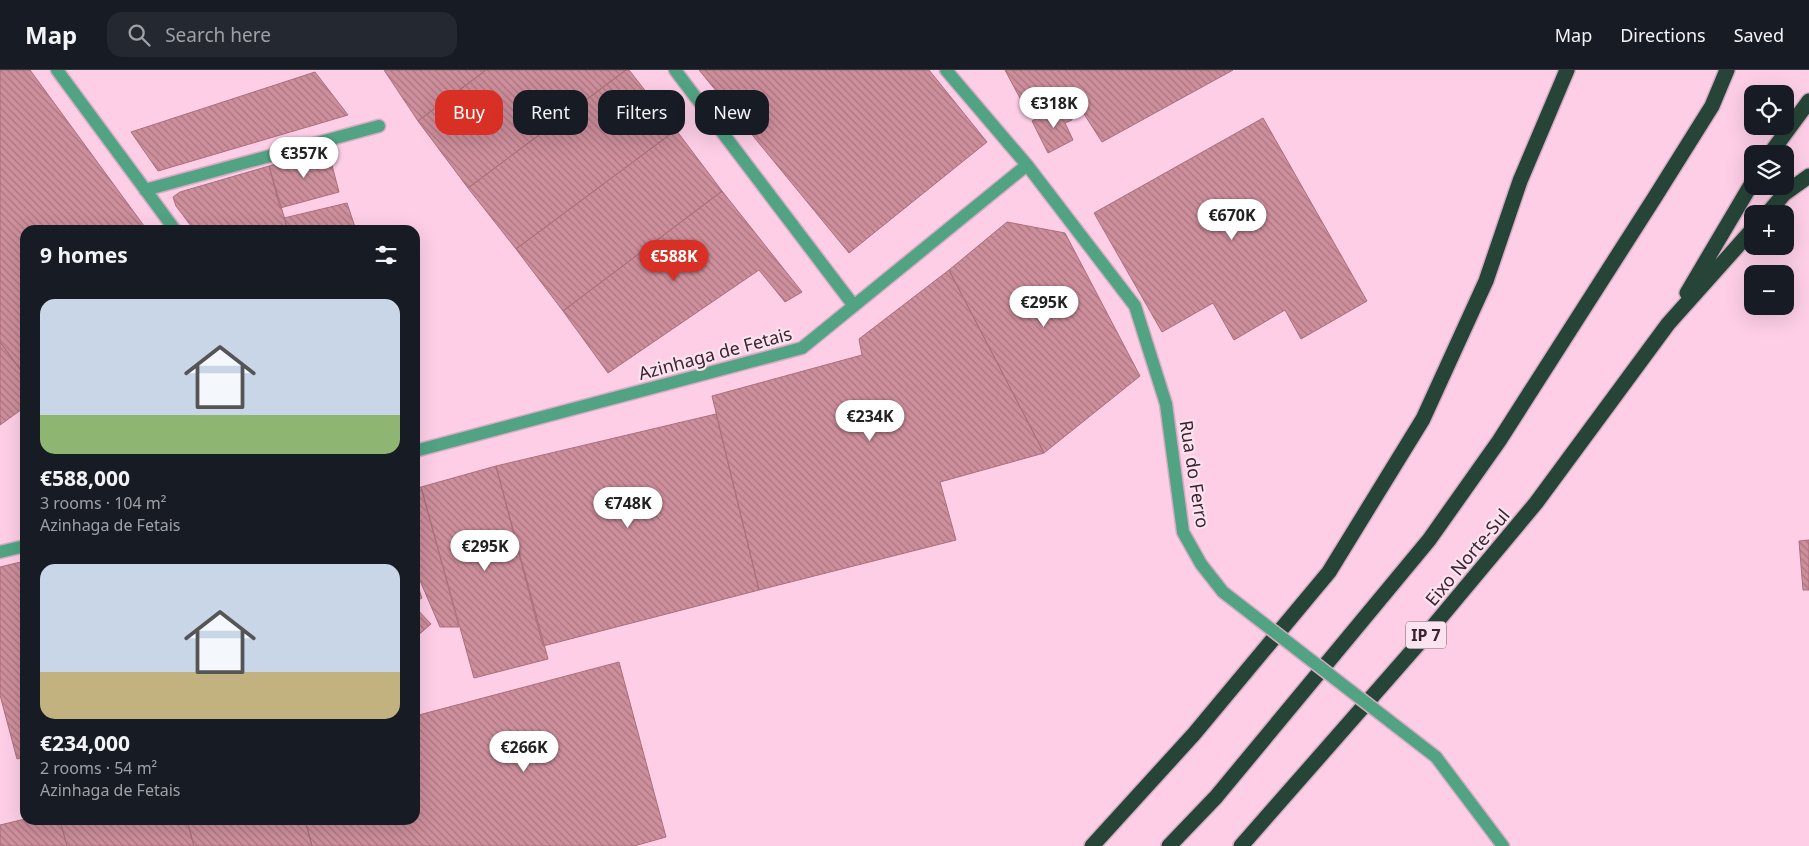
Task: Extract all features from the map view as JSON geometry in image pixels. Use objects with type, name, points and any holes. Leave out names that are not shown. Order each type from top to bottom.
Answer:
[{"type":"highway","points":[[1092,846],[1194,734],[1329,572],[1423,420],[1486,281],[1520,181],[1567,70]]},
{"type":"highway","points":[[1169,846],[1216,797],[1429,540],[1499,441],[1655,197],[1712,106],[1727,70]]},
{"type":"highway","points":[[1777,145],[1809,101]]},
{"type":"highway","points":[[1775,205],[1784,194],[1809,176]]},
{"type":"highway","points":[[1668,324],[1745,195]]},
{"type":"highway","points":[[1668,324],[1744,239]]},
{"type":"highway","name":"Eixo Norte-Sul","points":[[1241,846],[1420,642],[1536,503],[1668,324]]},
{"type":"street","points":[[57,70],[171,225]]},
{"type":"street","points":[[675,70],[854,306]]},
{"type":"street","name":"Rua do Ferro","points":[[946,70],[1027,165],[1134,306],[1166,404],[1183,532],[1201,564],[1223,592],[1436,757],[1503,846]]},
{"type":"street","points":[[145,190],[379,126]]},
{"type":"street","name":"Azinhaga de Fetais","points":[[420,450],[802,348],[1027,165]]},
{"type":"street","points":[[0,552],[20,547]]},
{"type":"building","points":[[0,70],[30,70],[143,225],[20,225],[20,369],[0,342]]},
{"type":"building","points":[[384,70],[486,70],[459,90],[435,90],[435,108],[418,121]]},
{"type":"building","points":[[486,70],[626,70],[588,98],[588,90],[513,90],[513,135],[539,135],[468,188],[418,121],[435,108],[435,135],[503,135],[503,90],[459,90]]},
{"type":"building","points":[[626,70],[629,70],[645,90],[599,90]]},
{"type":"building","points":[[699,70],[929,70],[987,142],[849,253],[752,135],[769,135],[769,90],[715,90]]},
{"type":"building","points":[[1005,70],[1233,70],[1102,142],[1070,92],[1030,117]]},
{"type":"building","points":[[315,72],[348,115],[158,171],[131,132]]},
{"type":"building","points":[[598,91],[598,135],[669,135],[516,249],[468,188],[539,135],[588,135],[588,98]]},
{"type":"building","points":[[1065,105],[1072,120],[1065,123],[1073,140],[1048,153],[1032,121]]},
{"type":"building","points":[[1263,118],[1367,301],[1301,339],[1285,310],[1234,340],[1213,303],[1162,332],[1094,213]]},
{"type":"building","points":[[669,135],[680,135],[722,191],[563,311],[516,249]]},
{"type":"building","points":[[328,150],[339,192],[280,208],[269,166]]},
{"type":"building","points":[[269,166],[287,225],[190,225],[176,206],[173,197],[180,192]]},
{"type":"building","points":[[722,191],[802,292],[785,302],[759,270],[608,373],[563,311]]},
{"type":"building","points":[[347,203],[354,225],[286,225],[284,218]]},
{"type":"building","points":[[1007,222],[1065,233],[1140,376],[1044,453],[949,270]]},
{"type":"building","points":[[949,270],[1044,453],[940,482],[956,540],[759,590],[712,396],[862,355],[859,339]]},
{"type":"building","points":[[0,342],[20,369],[20,411],[0,425]]},
{"type":"building","points":[[716,414],[759,590],[543,646],[496,466]]},
{"type":"building","points":[[496,466],[548,659],[474,678],[421,487]]},
{"type":"building","points":[[420,487],[459,627],[440,627],[420,581]]},
{"type":"building","points":[[1809,540],[1809,590],[1803,590],[1799,541]]},
{"type":"building","points":[[20,562],[20,758],[17,759],[0,695],[0,567]]},
{"type":"building","points":[[420,612],[431,624],[420,634]]},
{"type":"building","points":[[619,662],[666,837],[634,846],[312,846],[306,825],[420,825],[420,715]]},
{"type":"building","points":[[20,820],[20,825],[61,825],[67,846],[0,846],[0,825]]},
{"type":"building","points":[[61,825],[188,825],[194,846],[67,846]]},
{"type":"building","points":[[188,825],[306,825],[312,846],[194,846]]}]
